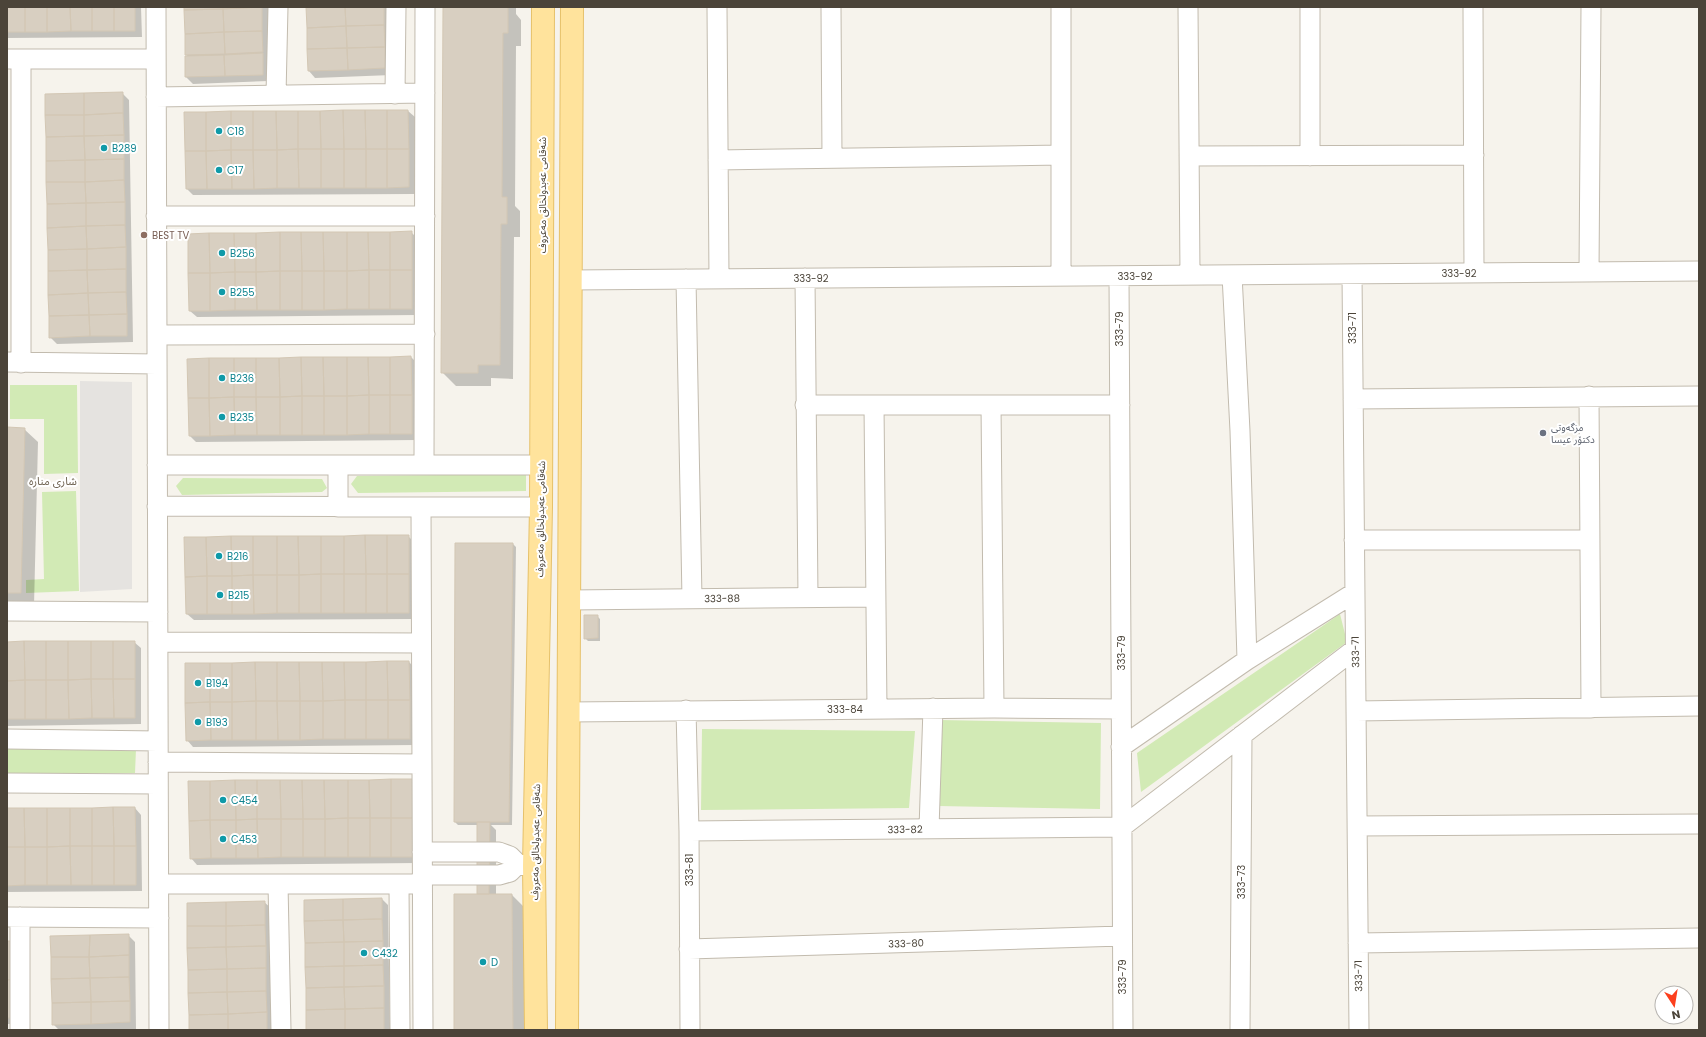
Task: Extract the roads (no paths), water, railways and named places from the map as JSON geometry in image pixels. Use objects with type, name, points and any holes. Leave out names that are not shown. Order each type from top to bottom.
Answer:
[{"type":"main road","name":"شەقامی عەبدولخالق مەعروف","points":[[536,1030],[526,865],[541,507],[542,7]]},
{"type":"main road","points":[[567,1030],[572,7]]},
{"type":"main road","points":[[542,97],[571,97]]},
{"type":"main road","points":[[526,865],[567,867]]},
{"type":"street","points":[[156,7],[159,1030]]},
{"type":"street","points":[[276,95],[278,7]]},
{"type":"street","points":[[395,94],[396,7]]},
{"type":"street","points":[[424,465],[425,7]]},
{"type":"street","points":[[716,7],[719,279]]},
{"type":"street","points":[[832,7],[832,158]]},
{"type":"street","points":[[1061,7],[1061,276]]},
{"type":"street","points":[[1188,7],[1190,275]]},
{"type":"street","points":[[1310,7],[1310,156]]},
{"type":"street","points":[[1473,7],[1474,273]]},
{"type":"street","points":[[1589,272],[1591,7]]},
{"type":"street","points":[[156,59],[14,59],[14,362],[157,364]]},
{"type":"street","points":[[156,97],[425,93]]},
{"type":"street","points":[[718,160],[1061,155]]},
{"type":"street","points":[[1189,156],[1474,155]]},
{"type":"street","points":[[156,216],[425,216]]},
{"type":"street","name":"333-92","points":[[570,280],[1699,271]]},
{"type":"street","name":"333-71","points":[[1352,274],[1359,1030]]},
{"type":"street","points":[[1232,275],[1240,432],[1247,660]]},
{"type":"street","name":"333-79","points":[[1119,276],[1123,1030]]},
{"type":"street","points":[[805,278],[808,597]]},
{"type":"street","points":[[686,279],[692,599]]},
{"type":"street","points":[[157,335],[425,334]]},
{"type":"street","points":[[1589,396],[1591,708]]},
{"type":"street","points":[[1353,399],[1699,396]]},
{"type":"street","points":[[805,405],[1120,405]]},
{"type":"street","points":[[874,405],[877,709]]},
{"type":"street","points":[[991,405],[994,708]]},
{"type":"street","points":[[157,464],[541,466]]},
{"type":"street","points":[[338,465],[338,507]]},
{"type":"street","points":[[157,506],[541,507]]},
{"type":"street","points":[[421,507],[423,1030]]},
{"type":"street","points":[[1354,540],[1590,540]]},
{"type":"street","points":[[1121,747],[1247,660],[1354,593]]},
{"type":"street","name":"333-88","points":[[569,600],[876,596]]},
{"type":"street","points":[[7,611],[158,612]]},
{"type":"street","points":[[158,642],[421,643]]},
{"type":"street","points":[[1122,827],[1355,649]]},
{"type":"street","points":[[1356,711],[1699,706]]},
{"type":"street","points":[[929,829],[933,708]]},
{"type":"street","name":"333-84","points":[[568,712],[933,708],[1121,709]]},
{"type":"street","name":"333-81","points":[[686,710],[690,1030]]},
{"type":"street","name":"333-73","points":[[1240,1030],[1242,735]]},
{"type":"street","points":[[7,739],[158,741]]},
{"type":"street","points":[[158,762],[421,764]]},
{"type":"street","points":[[7,783],[158,784]]},
{"type":"street","points":[[1357,826],[1699,824]]},
{"type":"street","name":"333-82","points":[[688,831],[1122,827]]},
{"type":"street","points":[[422,852],[499,852],[526,865]]},
{"type":"street","points":[[159,884],[399,884],[422,879],[499,875],[526,865]]},
{"type":"street","points":[[278,884],[281,1030]]},
{"type":"street","points":[[399,884],[400,1030]]},
{"type":"street","points":[[20,1030],[13,917],[159,918]]},
{"type":"street","name":"333-80","points":[[689,949],[1122,936]]},
{"type":"street","points":[[1358,943],[1699,938]]},
{"type":"place","name":"C18","points":[[219,131]]},
{"type":"place","name":"B289","points":[[104,148]]},
{"type":"place","name":"C17","points":[[219,170]]},
{"type":"place","name":"BEST TV","points":[[144,235]]},
{"type":"place","name":"B256","points":[[222,253]]},
{"type":"place","name":"B255","points":[[222,292]]},
{"type":"place","name":"B236","points":[[222,378]]},
{"type":"place","name":"B235","points":[[222,417]]},
{"type":"place","name":"مزگەوتی دکتۆر عیسا","points":[[1543,433]]},
{"type":"place","name":"B216","points":[[219,556]]},
{"type":"place","name":"B215","points":[[220,595]]},
{"type":"place","name":"B194","points":[[198,683]]},
{"type":"place","name":"B193","points":[[198,722]]},
{"type":"place","name":"C454","points":[[223,800]]},
{"type":"place","name":"C453","points":[[223,839]]},
{"type":"place","name":"C432","points":[[364,953]]},
{"type":"place","name":"D","points":[[483,962]]},
{"type":"district","name":"شاری منارە","points":[[53,481]]}]
